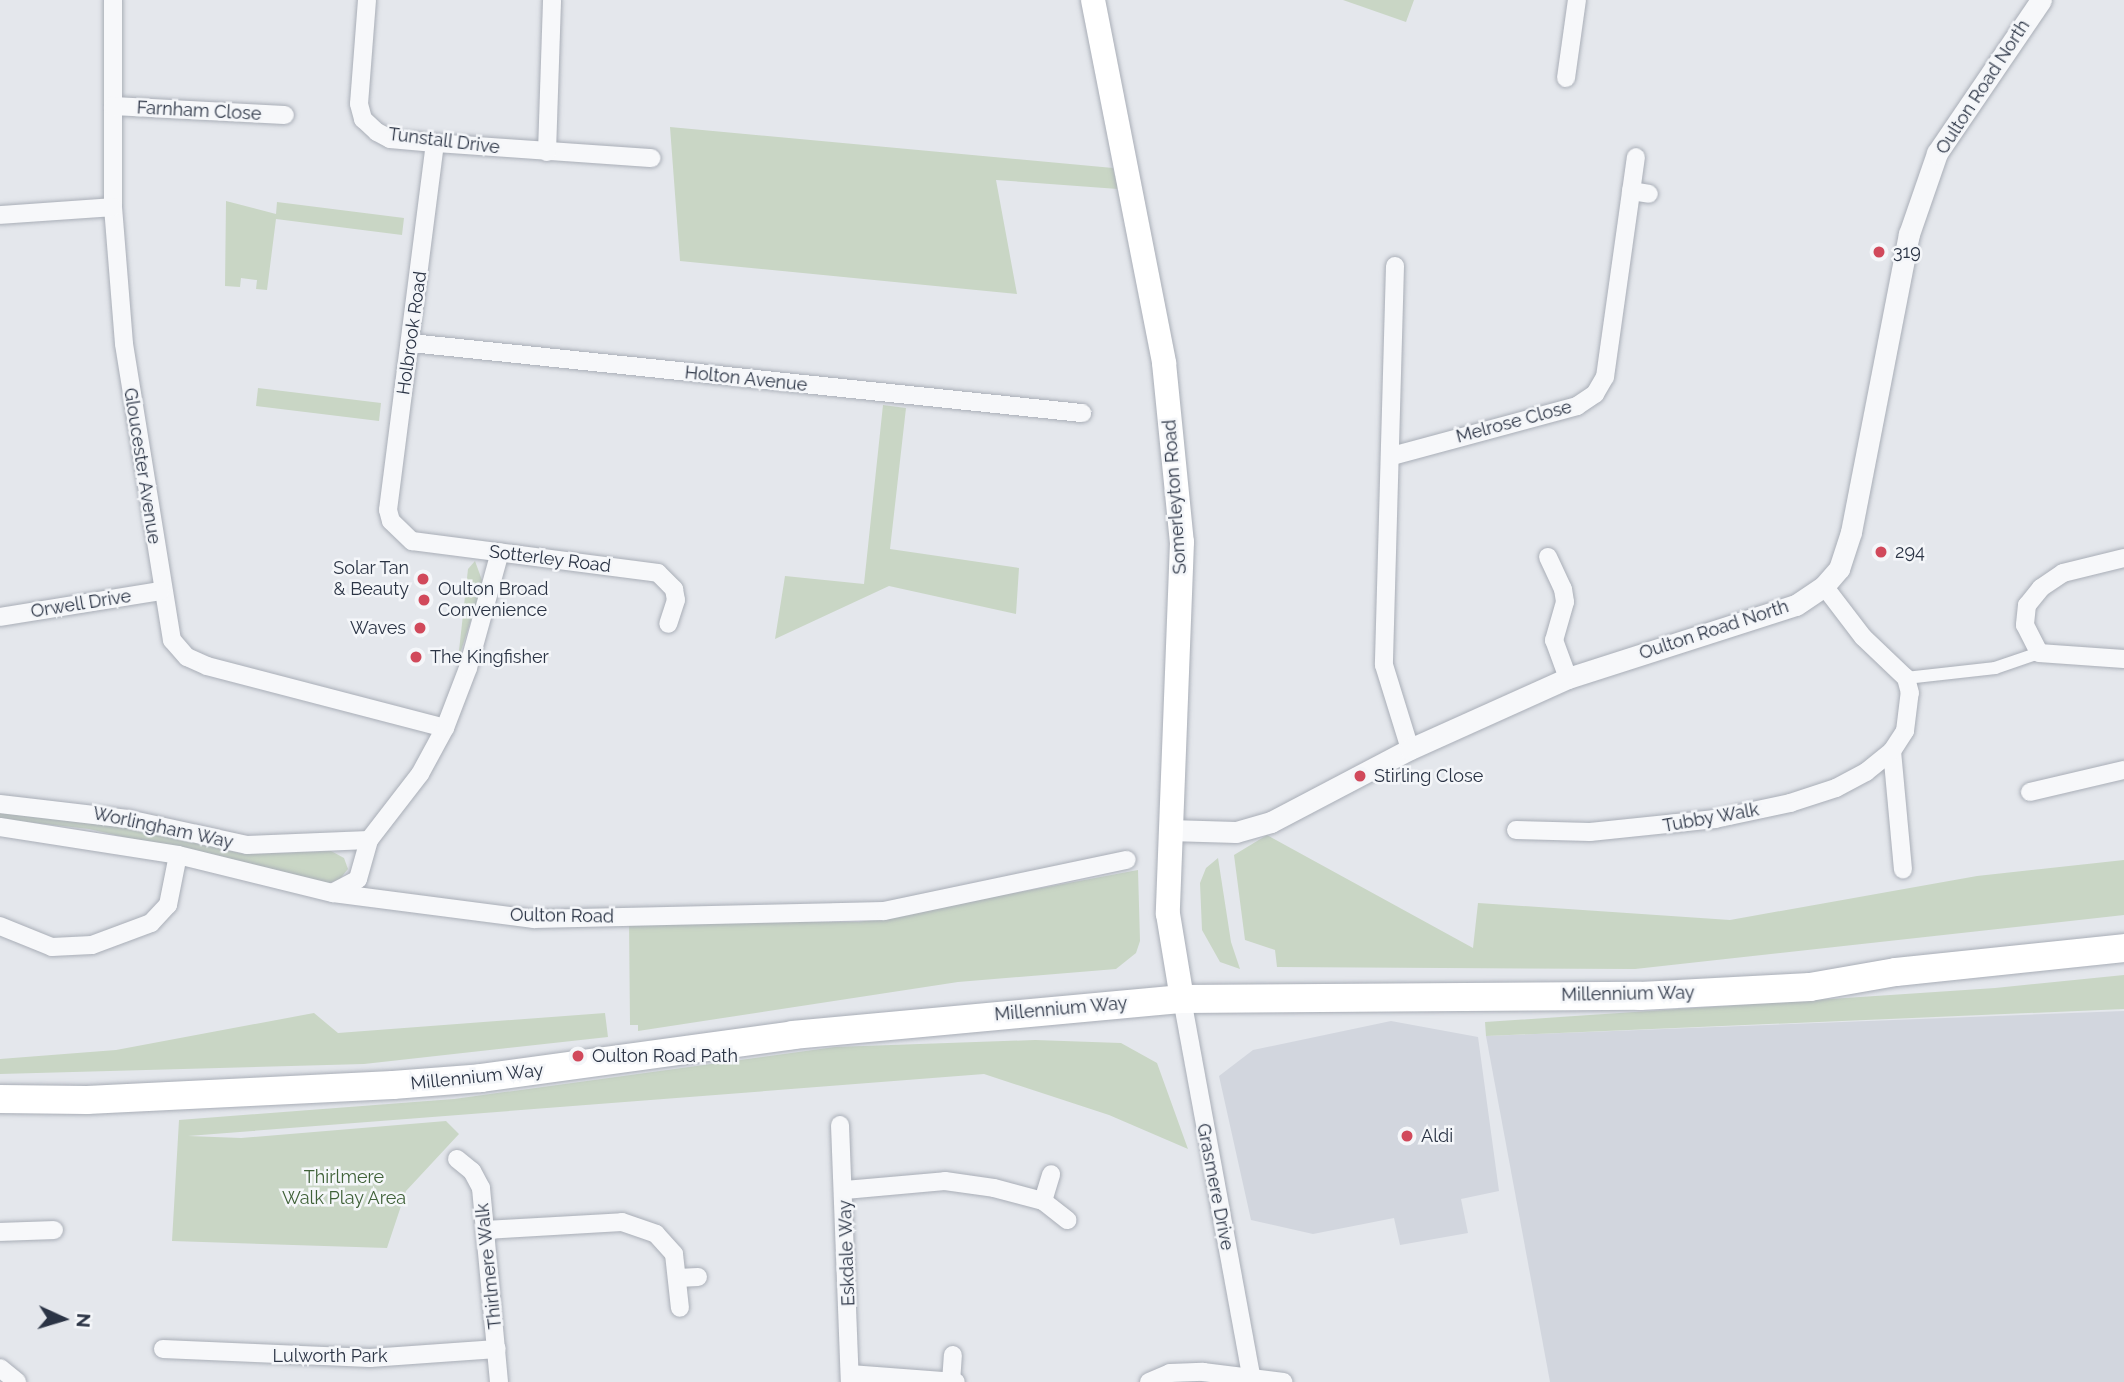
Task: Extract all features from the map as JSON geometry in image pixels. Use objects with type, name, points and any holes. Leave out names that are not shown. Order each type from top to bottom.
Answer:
[{"type":"highway","name":"Millennium Way","points":[[0,1099],[126,1099],[406,1084],[793,1035],[1182,999],[1640,996],[1810,987],[1896,972],[2124,947]]},
{"type":"main road","name":"Somerleyton Road","points":[[1093,0],[1164,363],[1182,542],[1179,702],[1169,830],[1168,914],[1182,999]]},
{"type":"street","name":"Gloucester Avenue","points":[[113,0],[113,207],[124,344],[161,591],[172,640],[187,657],[206,666],[445,728]]},
{"type":"street","name":"Tunstall Drive","points":[[367,0],[359,104],[363,119],[390,139],[651,158]]},
{"type":"street","points":[[547,152],[552,0]]},
{"type":"street","points":[[1566,78],[1577,0]]},
{"type":"street","name":"Oulton Road North","points":[[1169,830],[1236,832],[1271,822],[1410,749],[1568,678],[1796,605],[1825,586],[1839,569],[1851,533],[1909,234],[1937,153],[2041,0]]},
{"type":"street","name":"Farnham Close","points":[[113,106],[285,116]]},
{"type":"street","name":"Holbrook Road","points":[[391,521],[388,510],[435,144]]},
{"type":"street","name":"Melrose Close","points":[[1392,456],[1577,406],[1595,394],[1605,377],[1636,157]]},
{"type":"street","points":[[1631,191],[1650,194]]},
{"type":"street","points":[[0,215],[113,207]]},
{"type":"street","points":[[1395,266],[1392,456],[1384,665],[1410,749]]},
{"type":"street","name":"Holton Avenue","points":[[411,343],[1082,413]]},
{"type":"street","name":"Sotterley Road","points":[[391,521],[412,541],[658,573],[674,589],[676,600],[668,624]]},
{"type":"street","points":[[333,893],[358,879],[369,840],[420,774],[445,728],[468,667],[500,552]]},
{"type":"street","points":[[1548,557],[1563,589],[1565,602],[1554,640],[1568,678]]},
{"type":"street","points":[[2039,653],[2025,625],[2027,605],[2041,588],[2063,573],[2124,558]]},
{"type":"street","points":[[1825,586],[1863,637],[1906,678],[1995,668],[2039,653],[2124,659]]},
{"type":"street","name":"Orwell Drive","points":[[0,617],[161,591]]},
{"type":"street","name":"Tubby Walk","points":[[1516,830],[1590,832],[1716,820],[1836,788],[1892,751],[1905,731],[1911,708],[1906,678]]},
{"type":"street","points":[[1892,751],[1903,869]]},
{"type":"street","points":[[2030,792],[2124,770]]},
{"type":"street","name":"Worlingham Way","points":[[0,804],[128,819],[247,845],[369,840]]},
{"type":"street","name":"Oulton Road","points":[[0,827],[178,855],[333,893],[534,919],[806,915],[884,911],[1127,860]]},
{"type":"street","points":[[0,926],[52,947],[92,945],[151,923],[168,905],[178,855]]},
{"type":"street","name":"Grasmere Drive","points":[[1182,999],[1251,1376]]},
{"type":"street","name":"Eskdale Way","points":[[840,1125],[845,1190],[850,1378]]},
{"type":"street","name":"Thirlmere Walk","points":[[457,1159],[472,1171],[481,1188],[499,1382]]},
{"type":"street","points":[[1043,1200],[1051,1174]]},
{"type":"street","points":[[845,1190],[945,1181],[1043,1200],[1067,1220]]},
{"type":"street","points":[[485,1230],[622,1222],[656,1234],[674,1254],[680,1308]]},
{"type":"street","points":[[0,1232],[54,1230]]},
{"type":"street","points":[[678,1278],[698,1277]]},
{"type":"street","name":"Lulworth Park","points":[[163,1349],[370,1359],[497,1349]]},
{"type":"street","points":[[850,1378],[953,1382],[953,1355]]},
{"type":"street","points":[[0,1368],[18,1382]]},
{"type":"street","points":[[1149,1382],[1170,1373],[1251,1376],[1283,1382]]},
{"type":"shaded area","points":[[2124,1011],[2124,1382],[1550,1382],[1486,1036]]},
{"type":"shaded area","points":[[1391,1021],[1478,1037],[1499,1191],[1461,1199],[1468,1233],[1400,1245],[1394,1218],[1313,1234],[1251,1220],[1219,1076],[1253,1050]]},
{"type":"green space","points":[[1343,0],[1414,0],[1406,22]]},
{"type":"green space","points":[[670,127],[1113,168],[1118,189],[996,180],[1017,294],[680,261]]},
{"type":"green space","points":[[226,201],[276,214],[277,202],[404,218],[402,235],[276,219],[267,290],[256,289],[257,280],[241,278],[240,287],[225,286]]},
{"type":"green space","points":[[258,388],[381,403],[379,421],[256,406]]},
{"type":"green space","points":[[883,405],[906,408],[890,549],[1019,568],[1016,614],[889,586],[775,639],[785,576],[864,584]]},
{"type":"green space","points":[[475,561],[483,583],[458,660],[468,569]]},
{"type":"green space","points":[[0,811],[91,820],[244,854],[331,851],[344,858],[348,869],[339,880],[326,884],[89,829],[0,819]]},
{"type":"green space","points":[[1267,835],[1473,948],[1478,903],[1730,920],[1977,876],[2124,860],[2124,915],[1635,969],[1277,967],[1275,950],[1245,940],[1234,855]]},
{"type":"green space","points":[[1218,858],[1231,942],[1240,969],[1220,962],[1202,930],[1200,883],[1206,868]]},
{"type":"green space","points":[[1138,870],[1140,941],[1136,953],[1116,969],[958,982],[638,1031],[638,1025],[630,1025],[629,922],[859,922]]},
{"type":"green space","points":[[2124,975],[2124,1009],[1486,1036],[1485,1022],[1995,988]]},
{"type":"green space","points":[[314,1013],[338,1033],[605,1013],[608,1037],[364,1064],[0,1074],[0,1059],[116,1050]]},
{"type":"green space","name":"Thirlmere Walk Play Area","points":[[1035,1040],[1121,1043],[1157,1063],[1188,1149],[1109,1115],[984,1074],[188,1136],[241,1138],[446,1121],[459,1134],[406,1191],[387,1248],[172,1241],[179,1120],[454,1099],[835,1047]]},
{"type":"place","name":"319","points":[[1879,252]]},
{"type":"place","name":"294","points":[[1881,552]]},
{"type":"place","name":"Solar Tan & Beauty","points":[[423,579]]},
{"type":"place","name":"Oulton Broad Convenience","points":[[424,600]]},
{"type":"place","name":"Waves","points":[[420,628]]},
{"type":"place","name":"The Kingfisher","points":[[416,657]]},
{"type":"place","name":"Stirling Close","points":[[1360,776]]},
{"type":"place","name":"Oulton Road Path","points":[[578,1056]]},
{"type":"place","name":"Aldi","points":[[1407,1136]]}]
